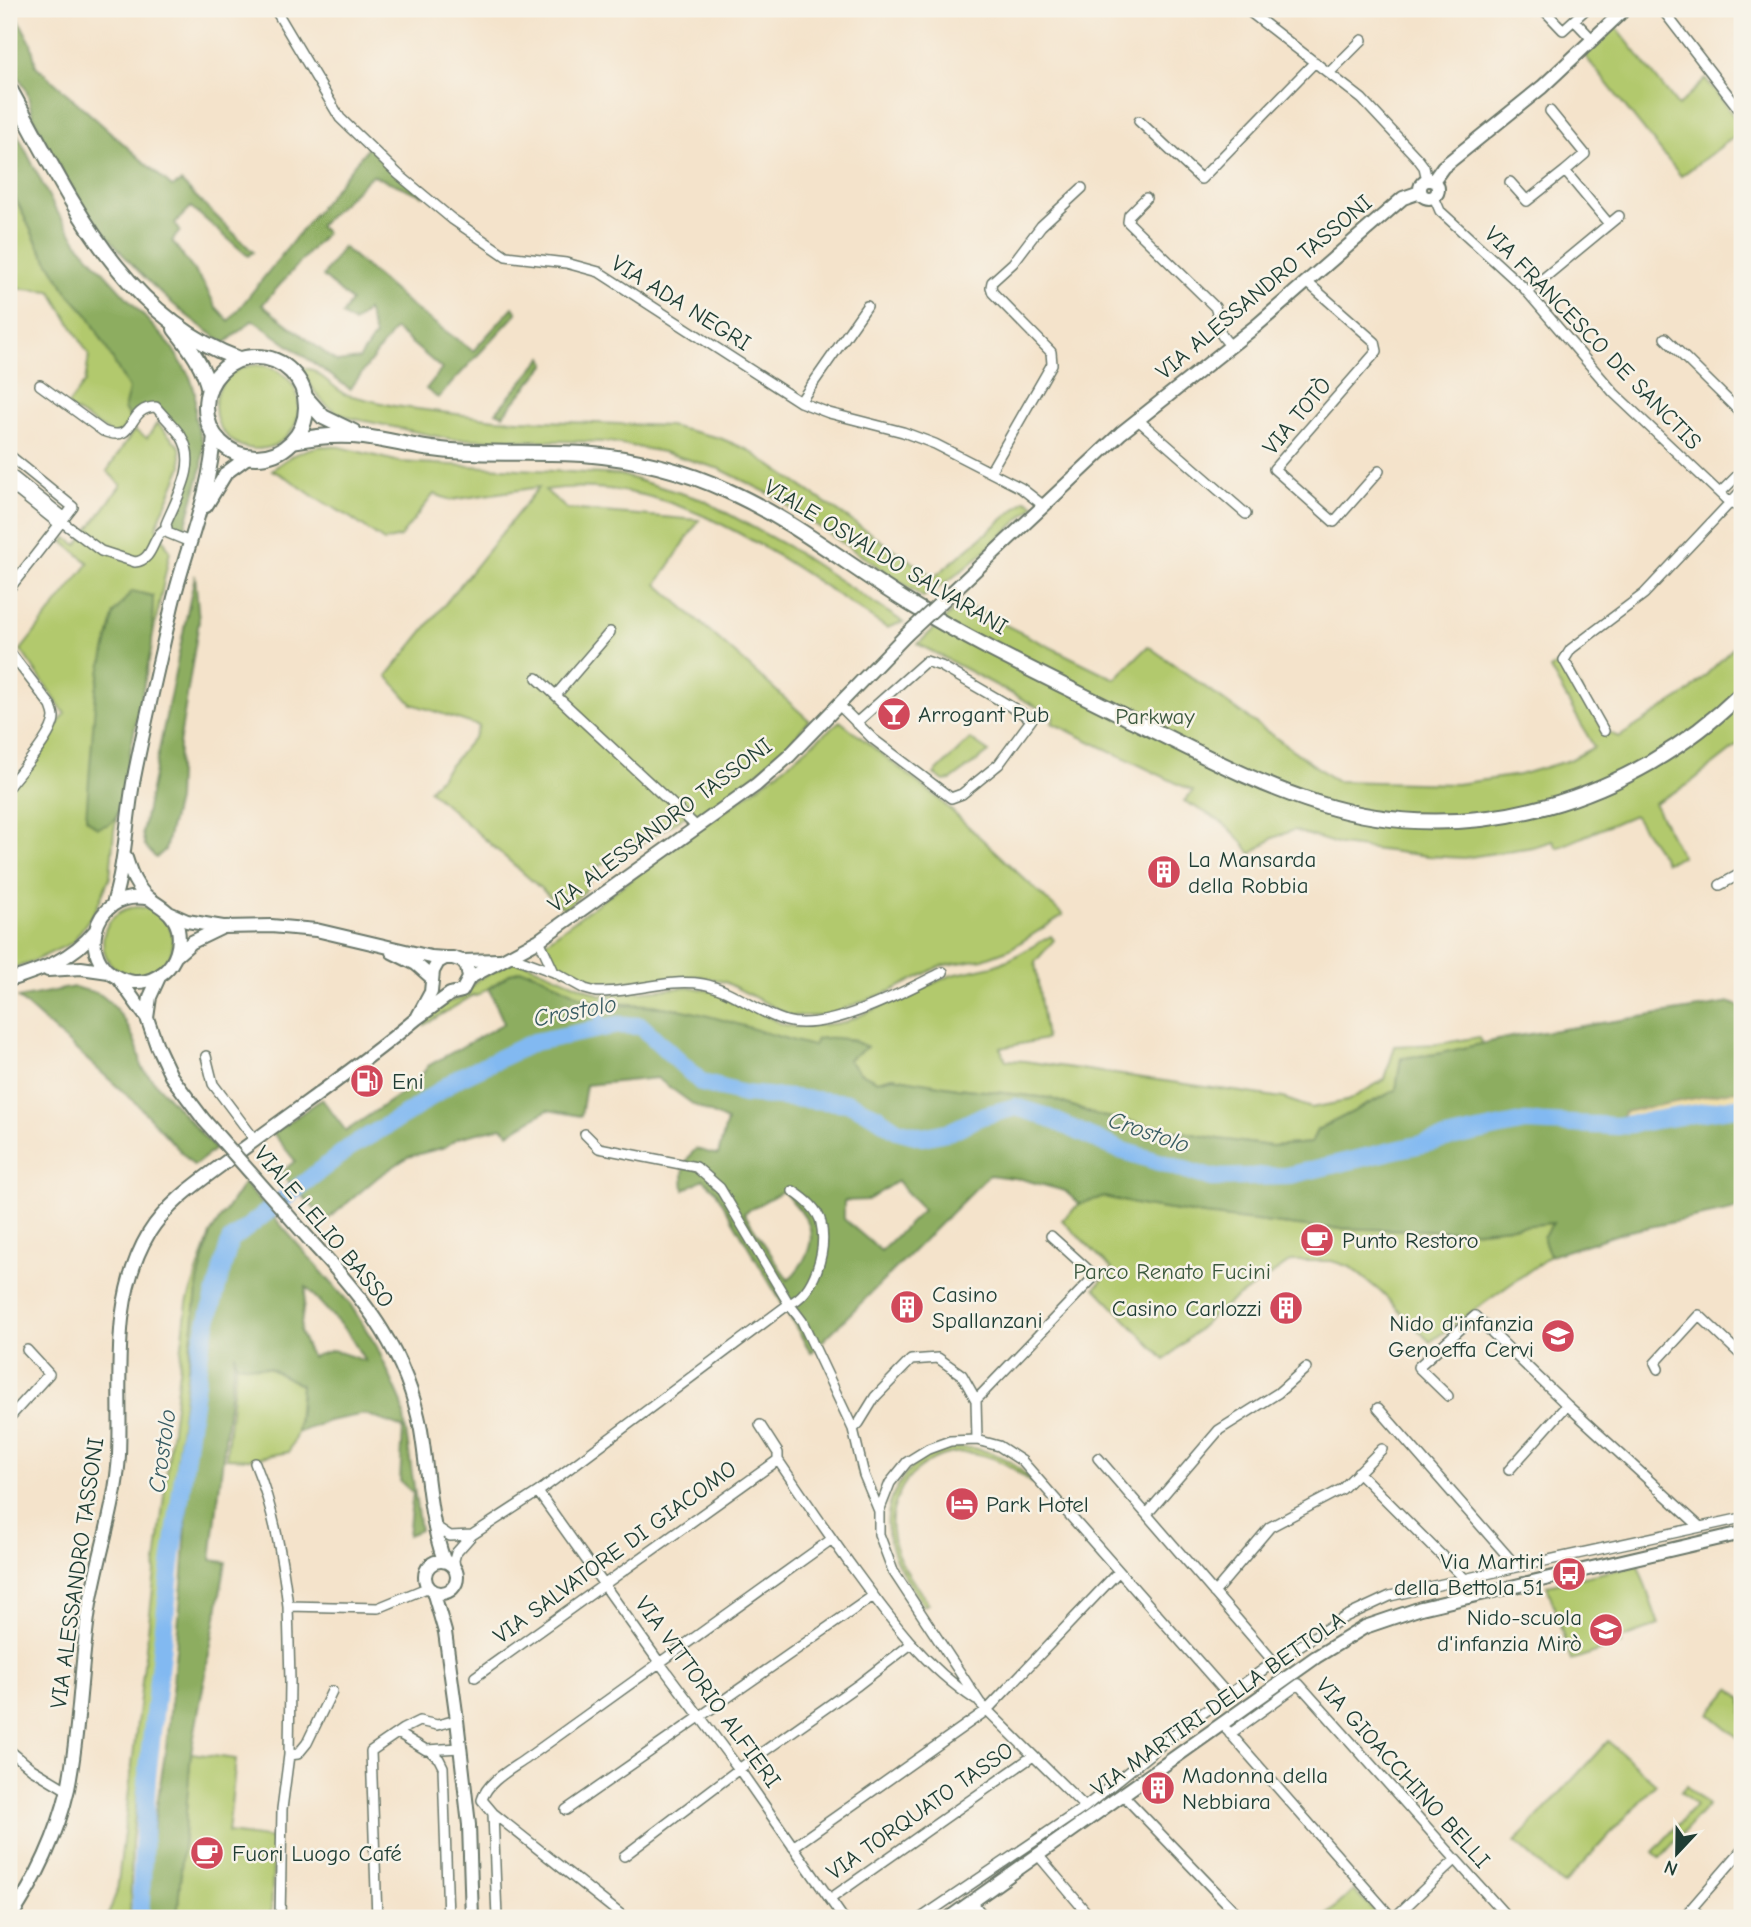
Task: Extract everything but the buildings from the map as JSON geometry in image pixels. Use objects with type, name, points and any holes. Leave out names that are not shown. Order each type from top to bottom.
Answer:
[{"type":"main road","points":[[9,88],[88,228],[118,268],[161,312],[191,349],[201,367],[209,391]]},
{"type":"main road","points":[[161,312],[206,344],[239,359]]},
{"type":"main road","points":[[258,356],[284,365],[298,378],[306,398],[305,421],[293,441],[271,455],[249,456],[229,449],[215,434],[206,408],[209,391],[220,371],[239,359],[258,356]]},
{"type":"main road","name":"VIALE OSVALDO SALVARANI","points":[[306,398],[323,416],[365,437]]},
{"type":"main road","name":"VIALE OSVALDO SALVARANI","points":[[293,441],[316,436],[365,437],[445,451],[604,457],[644,463],[706,481],[775,516],[887,590],[962,634],[1261,783],[1323,805],[1363,815],[1449,821],[1514,813],[1564,802],[1613,783],[1664,756],[1701,729],[1742,693]]},
{"type":"street","name":"VIA ADA NEGRI","points":[[275,9],[340,118],[398,174],[452,219],[506,256],[566,263],[599,272],[800,402],[935,444],[1021,488],[1044,506]]},
{"type":"street","points":[[1247,9],[1362,99],[1424,167],[1426,198],[1433,197]]},
{"type":"street","points":[[1544,10],[1563,30],[1586,9]]},
{"type":"street","name":"VIA ALESSANDRO TASSONI","points":[[10,1918],[23,1899],[46,1852],[67,1790],[89,1611],[117,1477],[120,1344],[125,1299],[132,1270],[150,1231],[167,1211],[255,1140],[416,1019],[450,995],[462,991],[469,978],[539,940],[698,828],[773,771],[906,635],[1137,419],[1231,346],[1403,198],[1427,184],[1443,167],[1542,88],[1625,9]]},
{"type":"street","points":[[1662,9],[1742,113]]},
{"type":"street","points":[[1574,20],[1592,40]]},
{"type":"street","points":[[1329,73],[1362,40]]},
{"type":"street","points":[[1139,121],[1201,179],[1315,62]]},
{"type":"street","points":[[1510,182],[1527,201],[1585,154],[1550,111]]},
{"type":"street","points":[[1565,171],[1609,224]]},
{"type":"street","points":[[990,472],[1053,358],[1051,352],[993,293],[992,282],[1013,263],[1041,226],[1082,188]]},
{"type":"street","name":"VIA FRANCESCO DE SANCTIS","points":[[1433,197],[1440,211],[1527,292],[1614,393],[1730,503],[1742,508]]},
{"type":"street","points":[[1146,198],[1129,215],[1128,222],[1215,307],[1219,333],[1231,346]]},
{"type":"street","points":[[1527,292],[1619,216]]},
{"type":"street","name":"VIA TOTÒ","points":[[1307,282],[1375,342],[1377,351],[1274,469],[1334,522],[1379,471]]},
{"type":"street","points":[[800,402],[867,306]]},
{"type":"street","points":[[1665,338],[1742,414]]},
{"type":"street","points":[[40,385],[103,431],[115,436],[128,429],[139,413],[147,407],[156,407],[181,436],[187,449],[187,472],[166,524],[168,533],[190,542]]},
{"type":"street","points":[[1137,419],[1246,514]]},
{"type":"street","points":[[113,904],[124,855],[135,773],[180,569],[196,525],[212,466],[215,434]]},
{"type":"street","points":[[9,455],[73,507],[9,589]]},
{"type":"street","points":[[196,525],[226,473],[249,456]]},
{"type":"street","points":[[1720,493],[1742,471]]},
{"type":"street","points":[[9,473],[62,521]]},
{"type":"street","points":[[9,484],[101,551],[135,562],[141,562],[147,557],[161,531],[167,528]]},
{"type":"street","points":[[1604,731],[1564,660],[1571,649],[1643,594],[1742,490]]},
{"type":"street","points":[[556,695],[610,632]]},
{"type":"street","points":[[9,651],[51,706],[54,717],[44,740],[9,786]]},
{"type":"street","points":[[839,705],[856,723],[873,739],[951,798],[962,794],[999,764],[1032,719],[941,666],[926,661],[856,723]]},
{"type":"street","points":[[537,678],[698,828]]},
{"type":"street","points":[[124,855],[134,881],[150,900],[187,921],[223,927],[290,926],[333,932],[445,958]]},
{"type":"street","points":[[1720,886],[1742,873]]},
{"type":"street","points":[[40,971],[77,951],[113,904],[135,897],[150,900]]},
{"type":"street","points":[[169,913],[176,924],[179,938],[175,957]]},
{"type":"street","points":[[147,1018],[150,997],[160,975],[175,957],[192,942],[223,927]]},
{"type":"street","points":[[95,930],[96,953],[114,975]]},
{"type":"street","points":[[539,940],[546,960],[554,972]]},
{"type":"street","points":[[380,945],[416,964],[442,992],[450,995]]},
{"type":"street","name":"VIA ALESSANDRO TASSONI","points":[[416,1019],[427,1001],[435,966],[445,958],[462,961],[506,958]]},
{"type":"street","points":[[506,958],[554,972],[596,992],[680,983],[701,984],[722,989],[778,1018],[799,1023],[824,1022],[854,1012],[884,1001],[943,972]]},
{"type":"street","points":[[462,961],[467,967],[469,978]]},
{"type":"street","points":[[9,980],[40,971],[81,968],[145,981],[160,975]]},
{"type":"street","name":"VIALE LELIO BASSO","points":[[114,975],[147,1018],[165,1066],[178,1087],[366,1303],[384,1332],[404,1374],[420,1426],[434,1531],[430,1565]]},
{"type":"street","points":[[206,1056],[213,1084],[255,1140]]},
{"type":"street","points":[[585,1134],[599,1148],[696,1167],[720,1188],[789,1304],[802,1321],[853,1429],[864,1475],[879,1511],[882,1545],[893,1571],[984,1707]]},
{"type":"street","points":[[472,1918],[469,1825],[445,1632],[425,1576],[430,1565],[454,1560],[468,1536],[538,1492],[797,1300],[813,1279],[822,1247],[821,1221],[807,1200],[793,1191]]},
{"type":"street","points":[[976,1400],[1095,1276],[1051,1236]]},
{"type":"street","points":[[1658,1369],[1655,1363],[1699,1315],[1742,1356]]},
{"type":"street","points":[[1448,1395],[1418,1367],[1475,1316],[1700,1527]]},
{"type":"street","points":[[9,1418],[49,1374],[27,1350]]},
{"type":"street","points":[[853,1429],[875,1397],[911,1360],[938,1357],[962,1375],[976,1400],[977,1440]]},
{"type":"street","points":[[1147,1514],[1219,1430],[1278,1393],[1306,1367]]},
{"type":"street","points":[[1509,1470],[1567,1405]]},
{"type":"street","points":[[1378,1408],[1517,1567]]},
{"type":"street","points":[[760,1424],[778,1453],[778,1460],[897,1630],[941,1674],[984,1707],[1085,1807]]},
{"type":"street","points":[[879,1511],[890,1483],[916,1455],[950,1441],[977,1440],[999,1446],[1022,1461],[1228,1695]]},
{"type":"street","points":[[1214,1593],[1270,1527],[1342,1489],[1382,1449]]},
{"type":"street","points":[[1098,1458],[1274,1662]]},
{"type":"street","name":"VIA SALVATORE DI GIACOMO","points":[[475,1677],[778,1460]]},
{"type":"street","points":[[255,1463],[267,1492],[281,1549],[288,1606],[289,1755],[281,1826],[280,1918]]},
{"type":"street","points":[[1358,1472],[1465,1579]]},
{"type":"street","name":"VIA VITTORIO ALFIERI","points":[[538,1492],[739,1769],[843,1918]]},
{"type":"street","points":[[921,1918],[1085,1807],[1182,1728],[1274,1662],[1345,1616],[1378,1599],[1742,1518]]},
{"type":"street","points":[[434,1531],[450,1536],[468,1536]]},
{"type":"street","name":"VIALE LELIO BASSO","points":[[434,1531],[448,1563]]},
{"type":"street","name":"VIA MARTIRI DELLA BETTOLA","points":[[949,1918],[1123,1795],[1226,1729],[1332,1646],[1383,1620],[1421,1608],[1742,1533]]},
{"type":"street","points":[[619,1917],[493,1813],[482,1800],[484,1793],[489,1786],[527,1758],[832,1539]]},
{"type":"street","points":[[445,1632],[451,1590],[458,1578],[448,1563]]},
{"type":"street","points":[[793,1847],[984,1707],[1119,1571]]},
{"type":"street","points":[[288,1606],[378,1608],[431,1589],[442,1593],[451,1590]]},
{"type":"street","points":[[566,1810],[873,1596]]},
{"type":"street","points":[[624,1856],[911,1644]]},
{"type":"street","name":"VIA GIOACCHINO BELLI","points":[[1226,1729],[1299,1684],[1454,1861],[1508,1918]]},
{"type":"street","points":[[289,1755],[298,1754],[307,1743],[332,1691]]},
{"type":"street","points":[[377,1918],[371,1751],[419,1721],[437,1726],[457,1720]]},
{"type":"street","points":[[1226,1729],[1393,1918],[1454,1861]]},
{"type":"street","points":[[398,1732],[429,1750],[443,1767],[449,1918]]},
{"type":"street","points":[[429,1750],[460,1748]]},
{"type":"street","points":[[9,1750],[32,1769],[67,1790]]},
{"type":"street","name":"VIA TORQUATO TASSO","points":[[830,1899],[1033,1756]]},
{"type":"street","points":[[1123,1795],[1241,1918]]},
{"type":"street","points":[[493,1813],[497,1918]]},
{"type":"street","points":[[1683,1918],[1742,1850]]},
{"type":"street","points":[[1038,1855],[1091,1918]]},
{"type":"street","points":[[972,1902],[985,1918]]},
{"type":"street","points":[[1692,1908],[1702,1918]]},
{"type":"street","points":[[1225,1918],[1233,1910]]},
{"type":"green space","points":[[9,9],[13,9],[31,43],[36,66],[172,187],[181,182],[253,252],[248,256],[191,207],[175,223],[180,231],[172,241],[204,284],[216,307],[229,321],[369,146],[424,196],[372,175],[319,226],[326,233],[262,305],[337,362],[359,359],[375,336],[367,310],[354,323],[342,315],[351,301],[323,276],[343,247],[415,309],[473,351],[513,307],[517,313],[438,398],[426,389],[442,369],[395,329],[350,389],[253,320],[225,343],[195,322],[140,273],[92,216],[71,185],[35,121],[26,90],[9,62]]},
{"type":"green space","points":[[1616,27],[1678,106],[1706,79],[1742,127],[1742,131],[1681,176],[1585,56]]},
{"type":"green space","points":[[9,117],[54,207],[80,246],[171,346],[190,377],[195,392],[195,418],[203,444],[202,467],[184,531],[166,524],[187,472],[187,449],[156,407],[133,422],[124,409],[129,389],[88,315],[68,293],[39,247],[9,185]]},
{"type":"green space","points":[[9,185],[39,247],[68,293],[88,315],[130,389],[124,409],[133,422],[115,436],[67,406],[85,382],[89,355],[51,291],[9,288]]},
{"type":"green space","points":[[543,357],[546,364],[503,415],[496,412]]},
{"type":"green space","points":[[257,365],[273,368],[287,377],[296,391],[299,407],[296,423],[287,437],[273,446],[257,449],[241,446],[227,437],[218,423],[215,407],[218,391],[227,377],[241,368]]},
{"type":"green space","points":[[300,367],[313,370],[344,394],[394,406],[495,419],[669,426],[720,438],[748,450],[934,577],[1026,500],[1035,505],[968,566],[923,597],[770,494],[720,469],[663,452],[610,442],[450,439],[351,418],[325,404]]},
{"type":"green space","points":[[157,423],[180,447],[182,466],[156,527],[170,551],[114,831],[110,877],[96,909],[72,943],[27,964],[9,969],[9,791],[65,714],[21,650],[89,563],[63,542],[67,538],[77,545],[121,485],[107,471],[134,430],[147,438]]},
{"type":"green space","points":[[323,446],[340,447],[400,462],[621,475],[703,500],[787,546],[903,622],[887,628],[768,550],[684,508],[639,494],[593,488],[545,490],[567,509],[699,520],[657,584],[809,720],[772,760],[701,816],[692,822],[685,816],[616,859],[600,865],[592,874],[585,891],[564,909],[429,790],[474,737],[479,726],[412,704],[387,676],[539,487],[451,500],[434,494],[400,537],[384,541],[272,470],[295,454]]},
{"type":"green space","points":[[195,575],[199,621],[179,745],[177,800],[165,850],[156,858],[145,846],[142,833]]},
{"type":"green space","points":[[132,591],[153,596],[152,645],[117,816],[110,824],[97,828],[86,818],[96,690],[114,613]]},
{"type":"green space","name":"Parkway","points":[[961,603],[1115,679],[1148,646],[1336,781],[1457,784],[1519,775],[1570,760],[1594,747],[1550,669],[1564,660],[1604,731],[1619,737],[1690,691],[1742,639],[1742,742],[1686,786],[1654,803],[1682,857],[1666,862],[1634,815],[1557,848],[1553,841],[1533,847],[1464,858],[1340,845],[1293,830],[1273,838],[1251,854],[1222,823],[1184,801],[1193,791],[1052,723],[1054,716],[918,644]]},
{"type":"green space","points":[[840,721],[939,799],[1063,915],[1010,949],[983,959],[940,966],[891,991],[824,1016],[791,1016],[725,982],[699,976],[597,984],[567,968],[564,973],[552,962],[545,942],[774,775]]},
{"type":"green space","points":[[970,739],[989,752],[951,780],[944,781],[934,774]]},
{"type":"green space","points":[[138,907],[157,913],[167,923],[173,942],[167,961],[157,971],[138,977],[119,971],[109,961],[103,942],[109,923],[119,913]]},
{"type":"green space","points":[[1051,936],[1054,940],[1035,962],[1046,1039],[1000,1048],[1006,1060],[1283,1098],[1311,1108],[1347,1101],[1385,1079],[1395,1046],[1438,1044],[1479,1037],[1482,1044],[1437,1054],[1401,1058],[1396,1090],[1317,1130],[1311,1143],[1271,1146],[1219,1139],[1096,1115],[1050,1098],[957,1088],[893,1077],[877,1081],[859,1072],[847,1060],[866,1047],[853,1040],[814,1047],[655,1005],[595,1002],[571,994],[531,971],[511,973],[476,996],[424,1025],[423,1023],[443,1004],[462,998],[477,980],[513,961],[528,964],[601,995],[691,987],[721,993],[782,1024],[795,1027],[843,1023],[952,975],[993,966],[1010,959]]},
{"type":"green space","points":[[521,970],[531,972],[594,1001],[679,1009],[813,1046],[816,1039],[842,1038],[867,1047],[848,1060],[859,1072],[877,1081],[893,1077],[957,1088],[1050,1098],[1096,1115],[1219,1139],[1271,1146],[1311,1143],[1317,1130],[1396,1090],[1401,1058],[1437,1054],[1511,1037],[1731,1003],[1742,1007],[1742,1208],[1625,1232],[1550,1256],[1543,1237],[1553,1223],[1469,1231],[1315,1228],[1204,1215],[1104,1197],[1079,1204],[1065,1191],[1021,1179],[989,1175],[811,1353],[715,1190],[703,1179],[684,1190],[683,1172],[688,1158],[696,1149],[718,1155],[727,1121],[694,1105],[657,1078],[586,1085],[581,1116],[548,1110],[509,1133],[502,1127],[458,1138],[445,1147],[408,1157],[378,1177],[326,1221],[280,1173],[295,1161],[273,1133],[322,1099],[346,1131],[415,1084],[428,1066],[504,1023],[489,989],[511,973]],"holes":[[[897,1181],[923,1210],[881,1251],[844,1219],[844,1201],[868,1200]],[[783,1191],[805,1217],[811,1237],[804,1261],[788,1280],[744,1213]]]},
{"type":"green space","points":[[74,987],[101,995],[116,1009],[133,1037],[141,1067],[215,1149],[194,1166],[138,1105],[18,998]]},
{"type":"green space","points":[[244,1183],[350,1304],[377,1347],[402,1403],[420,1530],[408,1535],[413,1493],[400,1481],[403,1428],[365,1414],[328,1421],[297,1433],[301,1385],[269,1368],[236,1364],[235,1353],[211,1560],[226,1562],[191,1753],[177,1918],[144,1918],[148,1862],[168,1734],[188,1490],[202,1370],[188,1369],[198,1282],[210,1234]],"holes":[[[306,1287],[348,1333],[365,1361],[333,1350],[311,1357],[300,1332]]]},
{"type":"green space","name":"Parco Renato Fucini","points":[[1104,1197],[1204,1215],[1315,1228],[1469,1231],[1554,1223],[1543,1237],[1550,1256],[1430,1342],[1381,1292],[1350,1267],[1332,1261],[1291,1261],[1219,1310],[1165,1360],[1095,1288],[1112,1269],[1062,1220],[1083,1201]]},
{"type":"green space","points":[[210,1234],[198,1282],[132,1842],[130,1918],[107,1918],[117,1891],[187,1303]]},
{"type":"green space","points":[[236,1364],[269,1368],[301,1385],[297,1433],[289,1452],[249,1459],[226,1458]]},
{"type":"green space","points":[[948,1448],[973,1448],[1006,1459],[1032,1482],[991,1458],[962,1453],[947,1454],[933,1460],[907,1480],[894,1507],[892,1531],[900,1560],[928,1603],[924,1606],[900,1568],[890,1543],[888,1513],[892,1499],[898,1485],[918,1463]]},
{"type":"green space","points":[[1638,1565],[1659,1625],[1620,1639],[1621,1644],[1571,1660],[1547,1585]]},
{"type":"green space","points":[[1731,1688],[1742,1698],[1742,1741],[1709,1714]]},
{"type":"green space","points":[[1608,1741],[1656,1784],[1563,1885],[1515,1842]]},
{"type":"green space","points":[[191,1753],[236,1759],[228,1833],[274,1839],[271,1918],[177,1918]]},
{"type":"green space","points":[[1687,1786],[1708,1805],[1660,1858],[1653,1852],[1696,1805],[1681,1792]]},
{"type":"green space","points":[[1354,1890],[1380,1918],[1324,1918]]},
{"type":"sand","points":[[1742,1089],[1742,1114],[1618,1126],[1624,1112]]},
{"type":"waterway","points":[[599,1029],[600,1014],[608,1002]]},
{"type":"waterway","name":"Crostolo","points":[[140,1918],[147,1777],[171,1565],[201,1345],[230,1241],[350,1147],[408,1113],[458,1078],[534,1042],[618,1025],[641,1026],[702,1083],[744,1094],[849,1103],[897,1130],[923,1137],[951,1131],[982,1116],[1016,1107],[1042,1115],[1120,1150],[1211,1178],[1286,1176],[1525,1122],[1618,1126],[1742,1106]]},
{"type":"place","name":"Arrogant Pub","points":[[894,714]]},
{"type":"place","name":"La Mansarda della Robbia","points":[[1164,872]]},
{"type":"place","name":"Eni","points":[[367,1081]]},
{"type":"place","name":"Punto Restoro","points":[[1317,1240]]},
{"type":"place","name":"Casino Spallanzani","points":[[907,1307]]},
{"type":"place","name":"Casino Carlozzi","points":[[1286,1308]]},
{"type":"place","name":"Nido d'infanzia Genoeffa Cervi","points":[[1558,1336]]},
{"type":"place","name":"Park Hotel","points":[[962,1504]]},
{"type":"place","name":"Via Martiri della Bettola 51","points":[[1569,1574]]},
{"type":"place","name":"Nido-scuola d'infanzia Mirò","points":[[1606,1630]]},
{"type":"place","name":"Madonna della Nebbiara","points":[[1158,1788]]},
{"type":"place","name":"Fuori Luogo Café","points":[[207,1853]]}]
